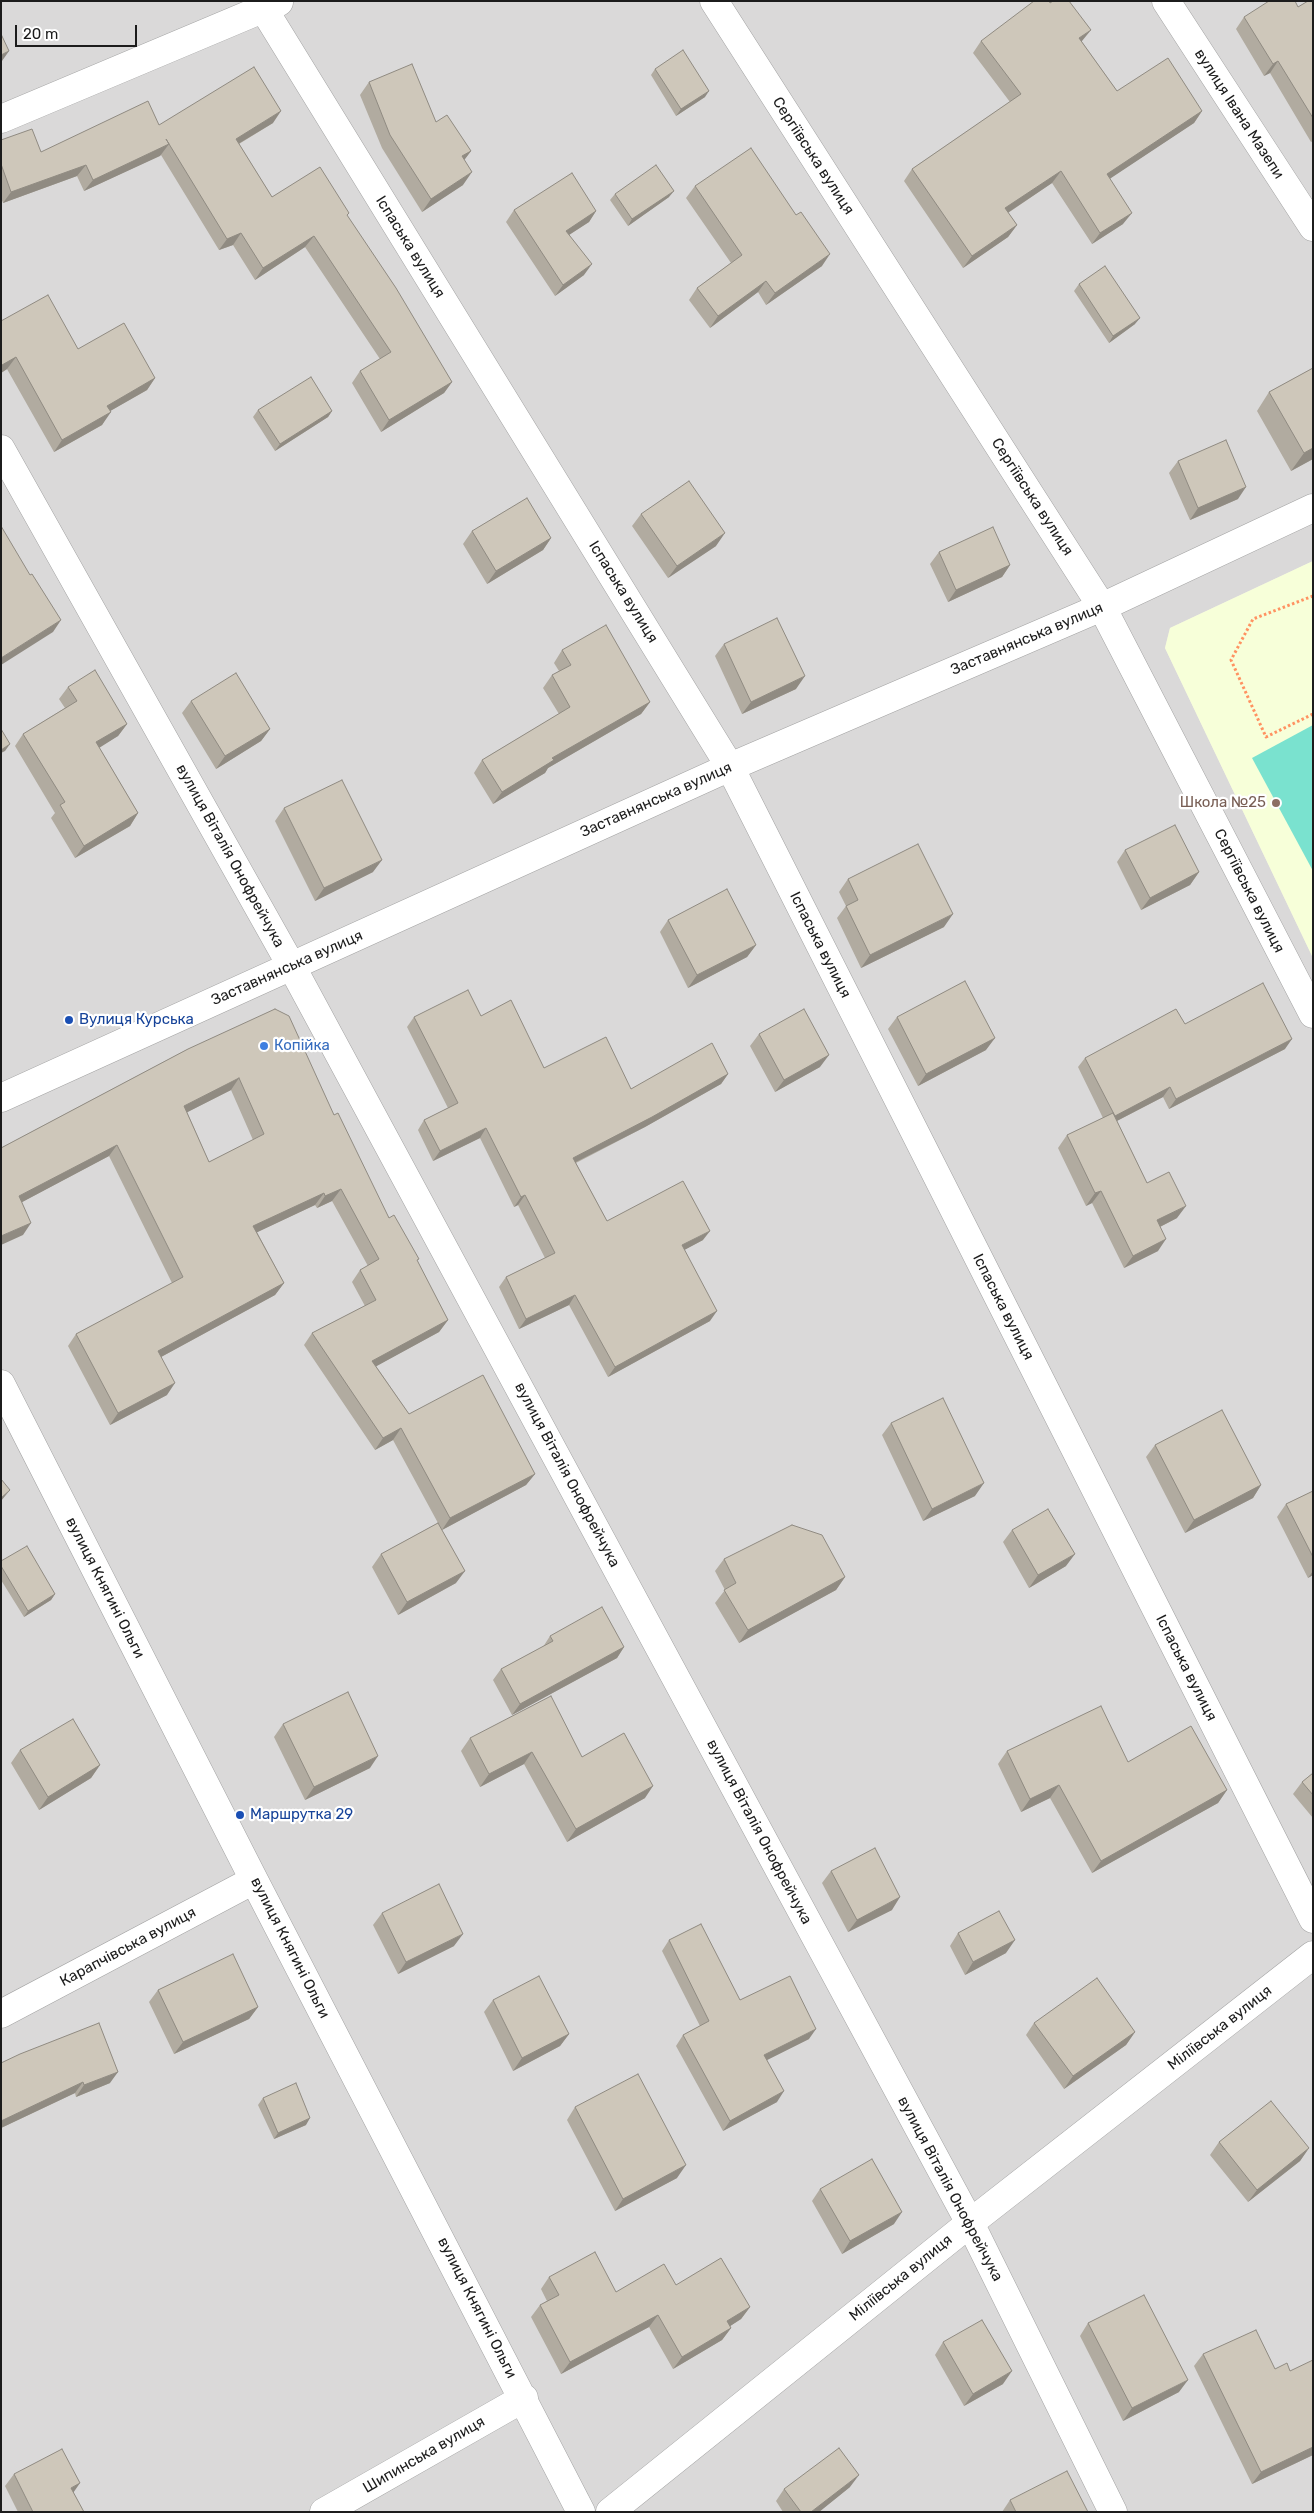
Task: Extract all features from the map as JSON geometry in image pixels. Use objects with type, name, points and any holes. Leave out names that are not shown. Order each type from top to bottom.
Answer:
[{"type":"street","name":"Сергіївська вулиця","points":[[714,1],[1102,607],[1313,1014]]},
{"type":"street","name":"вулиця Івана Мазепи","points":[[1166,1],[1313,227]]},
{"type":"street","points":[[1,118],[272,5]]},
{"type":"street","name":"Іспаська вулиця","points":[[272,5],[730,767],[1313,1919]]},
{"type":"street","name":"вулиця Віталія Онофрейчука","points":[[1,449],[292,966],[970,2223],[1113,2512]]},
{"type":"street","name":"Заставнянська вулиця","points":[[1,1098],[730,767],[1102,607],[1313,508]]},
{"type":"street","name":"вулиця Княгині Ольги","points":[[1,1384],[254,1880],[524,2398],[581,2512]]},
{"type":"street","name":"Карапчівська вулиця","points":[[1,2014],[254,1880]]},
{"type":"street","name":"Міліївська вулиця","points":[[610,2512],[970,2223],[1313,1955]]},
{"type":"street","name":"Шипинська вулиця","points":[[324,2512],[524,2398]]},
{"type":"path","points":[[1313,596],[1253,619],[1232,660],[1266,737],[1313,714]]},
{"type":"shaded area","points":[[1,1],[1313,1],[1313,561],[1170,628],[1165,648],[1313,958],[1313,2512],[1,2512]]},
{"type":"shaded area","name":"Школа №25","points":[[1313,561],[1313,958],[1165,648],[1170,628]]},
{"type":"shaded area","points":[[1313,725],[1313,871],[1252,758]]},
{"type":"building","points":[[1034,1],[1049,1],[1050,3],[1053,1],[1069,1],[1091,30],[1079,38],[1117,91],[1168,58],[1202,111],[1107,174],[1132,213],[1100,233],[1061,171],[1005,208],[1017,225],[972,256],[912,169],[1021,94],[981,41]]},
{"type":"building","points":[[1269,1],[1295,1],[1298,7],[1308,1],[1313,1],[1313,118],[1278,61],[1273,64],[1244,17]]},
{"type":"building","points":[[1,34],[9,51],[1,55]]},
{"type":"building","points":[[683,50],[709,91],[681,109],[655,69]]},
{"type":"building","points":[[412,64],[436,122],[447,115],[471,151],[462,156],[472,172],[431,199],[390,135],[369,82]]},
{"type":"building","points":[[254,67],[281,111],[236,139],[272,197],[320,167],[349,213],[347,215],[396,288],[452,382],[389,420],[360,371],[391,352],[314,236],[263,268],[241,233],[227,239],[166,139],[169,144],[93,180],[86,165],[11,192],[1,164],[1,140],[32,129],[41,152],[148,101],[159,125]]},
{"type":"building","points":[[751,148],[796,215],[801,212],[830,254],[775,293],[766,281],[718,316],[697,288],[742,255],[695,186]]},
{"type":"building","points":[[656,165],[674,191],[632,219],[615,194]]},
{"type":"building","points":[[572,173],[596,211],[566,231],[592,264],[563,285],[514,210]]},
{"type":"building","points":[[1105,266],[1140,318],[1113,336],[1079,284]]},
{"type":"building","points":[[48,295],[78,349],[124,323],[155,378],[107,406],[111,412],[62,440],[16,357],[1,364],[1,321]]},
{"type":"building","points":[[1313,368],[1313,448],[1304,453],[1269,392]]},
{"type":"building","points":[[311,377],[332,411],[280,444],[258,410]]},
{"type":"building","points":[[1226,440],[1246,487],[1198,508],[1178,461]]},
{"type":"building","points":[[689,481],[725,533],[677,566],[641,514]]},
{"type":"building","points":[[527,498],[551,538],[496,571],[472,531]]},
{"type":"building","points":[[1,526],[30,575],[32,574],[61,620],[1,658]]},
{"type":"building","points":[[993,527],[1010,565],[956,590],[939,552]]},
{"type":"building","points":[[777,618],[805,676],[751,702],[724,644]]},
{"type":"building","points":[[606,625],[650,702],[552,758],[554,760],[502,792],[482,760],[570,707],[552,675],[571,665],[562,650]]},
{"type":"building","points":[[95,670],[127,724],[96,742],[138,813],[84,846],[60,805],[65,802],[23,734],[77,701],[68,687]]},
{"type":"building","points":[[236,673],[270,729],[225,756],[191,701]]},
{"type":"building","points":[[1,729],[10,744],[1,750]]},
{"type":"building","points":[[342,780],[382,860],[324,888],[284,808]]},
{"type":"building","points":[[1175,825],[1199,872],[1150,898],[1125,850]]},
{"type":"building","points":[[918,844],[953,914],[870,955],[846,906],[858,900],[848,879]]},
{"type":"building","points":[[727,889],[756,945],[697,975],[668,920]]},
{"type":"building","points":[[965,981],[995,1038],[926,1074],[897,1017]]},
{"type":"building","points":[[1263,983],[1292,1039],[1176,1099],[1170,1087],[1115,1116],[1085,1058],[1176,1009],[1185,1024]]},
{"type":"building","points":[[468,990],[481,1016],[511,1000],[544,1068],[606,1037],[631,1089],[712,1043],[728,1074],[652,1117],[573,1158],[607,1221],[683,1181],[710,1231],[682,1245],[717,1311],[615,1367],[575,1295],[526,1319],[506,1277],[555,1253],[525,1195],[521,1197],[486,1128],[440,1151],[424,1120],[458,1103],[414,1017]]},
{"type":"building","points":[[275,1009],[289,1016],[334,1115],[338,1113],[389,1218],[394,1215],[419,1259],[417,1260],[448,1320],[372,1361],[409,1414],[483,1375],[535,1474],[450,1518],[401,1428],[383,1438],[312,1333],[376,1300],[360,1270],[379,1259],[341,1189],[325,1196],[324,1193],[253,1226],[284,1283],[158,1351],[175,1383],[118,1413],[76,1334],[183,1277],[117,1145],[19,1196],[31,1223],[1,1236],[1,1148],[188,1049]],"holes":[[[239,1078],[264,1134],[209,1162],[184,1106]]]},
{"type":"building","points":[[804,1009],[829,1055],[784,1080],[759,1034]]},
{"type":"building","points":[[1113,1113],[1147,1183],[1169,1172],[1186,1206],[1157,1220],[1166,1239],[1133,1256],[1101,1191],[1095,1193],[1067,1135]]},
{"type":"building","points":[[943,1398],[984,1483],[932,1509],[891,1423]]},
{"type":"building","points":[[1222,1410],[1261,1485],[1194,1520],[1155,1445]]},
{"type":"building","points":[[1,1479],[10,1490],[1,1498]]},
{"type":"building","points":[[1313,1491],[1313,1557],[1286,1504]]},
{"type":"building","points":[[1048,1509],[1075,1554],[1038,1575],[1012,1530]]},
{"type":"building","points":[[438,1523],[465,1571],[407,1602],[381,1554]]},
{"type":"building","points":[[792,1525],[822,1535],[845,1577],[748,1630],[724,1590],[736,1583],[724,1559]]},
{"type":"building","points":[[27,1546],[55,1594],[28,1611],[1,1566],[1,1561]]},
{"type":"building","points":[[602,1607],[624,1647],[520,1704],[501,1669],[553,1641],[550,1636]]},
{"type":"building","points":[[348,1692],[378,1756],[314,1787],[283,1724]]},
{"type":"building","points":[[551,1696],[582,1757],[624,1733],[653,1786],[576,1829],[532,1752],[489,1774],[470,1738]]},
{"type":"building","points":[[1101,1706],[1128,1762],[1191,1726],[1227,1790],[1101,1861],[1059,1785],[1030,1799],[1007,1751]]},
{"type":"building","points":[[73,1719],[100,1765],[48,1797],[20,1750]]},
{"type":"building","points":[[1313,1773],[1313,1795],[1302,1782]]},
{"type":"building","points":[[875,1848],[900,1897],[857,1920],[831,1871]]},
{"type":"building","points":[[439,1884],[463,1934],[406,1962],[382,1913]]},
{"type":"building","points":[[999,1911],[1015,1940],[973,1962],[958,1933]]},
{"type":"building","points":[[701,1924],[740,2000],[790,1976],[816,2029],[764,2055],[784,2091],[730,2121],[683,2035],[709,2021],[669,1940]]},
{"type":"building","points":[[233,1954],[258,2007],[183,2042],[158,1990]]},
{"type":"building","points":[[539,1976],[569,2034],[522,2058],[493,2000]]},
{"type":"building","points":[[1097,1978],[1135,2032],[1073,2076],[1034,2023]]},
{"type":"building","points":[[99,2023],[118,2072],[84,2085],[83,2082],[1,2121],[1,2063]]},
{"type":"building","points":[[638,2074],[686,2165],[623,2199],[575,2107]]},
{"type":"building","points":[[296,2083],[310,2118],[278,2133],[263,2098]]},
{"type":"building","points":[[1271,2101],[1309,2148],[1257,2190],[1219,2142]]},
{"type":"building","points":[[872,2159],[902,2212],[850,2241],[820,2189]]},
{"type":"building","points":[[595,2252],[616,2292],[664,2264],[676,2285],[721,2258],[750,2307],[727,2321],[731,2328],[682,2357],[658,2315],[570,2362],[540,2305],[559,2295],[549,2277]]},
{"type":"building","points":[[1144,2295],[1188,2380],[1132,2408],[1088,2323]]},
{"type":"building","points":[[982,2320],[1012,2371],[973,2394],[943,2342]]},
{"type":"building","points":[[1256,2330],[1275,2369],[1287,2363],[1290,2371],[1313,2360],[1313,2447],[1261,2472],[1203,2354]]},
{"type":"building","points":[[839,2448],[859,2475],[811,2512],[801,2512],[784,2489]]},
{"type":"building","points":[[62,2449],[80,2483],[71,2488],[84,2512],[33,2512],[14,2474]]},
{"type":"building","points":[[1067,2471],[1088,2512],[1016,2512],[1010,2500]]},
{"type":"place","name":"Школа №25","points":[[1276,803]]},
{"type":"place","name":"Вулиця Курська","points":[[69,1020]]},
{"type":"place","name":"Копійка","points":[[264,1046]]},
{"type":"place","name":"Маршрутка 29","points":[[240,1815]]}]
